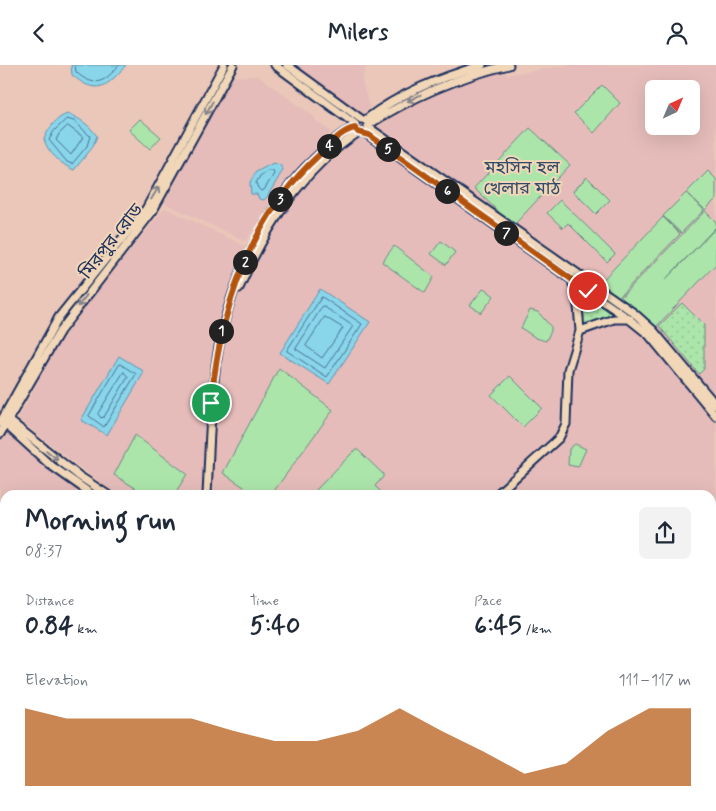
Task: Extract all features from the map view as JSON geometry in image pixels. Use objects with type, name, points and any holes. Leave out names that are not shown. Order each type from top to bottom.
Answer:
[{"type":"main road","name":"মিরপুর রোড","points":[[2,422],[59,317],[146,209],[224,65]]},
{"type":"main road","name":"মিরপুর রোড","points":[[2,422],[60,331],[152,212],[233,65]]},
{"type":"main road","points":[[227,75],[237,65]]},
{"type":"main road","points":[[274,65],[632,316],[694,385],[716,405]]},
{"type":"main road","points":[[288,65],[362,126]]},
{"type":"main road","points":[[211,490],[214,403],[218,366],[227,324],[238,291],[255,251],[283,206],[314,170],[384,106],[424,84],[482,65]]},
{"type":"main road","points":[[207,490],[215,366],[222,325],[239,275],[255,242],[285,191],[307,166],[341,135],[362,126],[435,87],[509,65]]},
{"type":"main road","points":[[502,490],[559,438],[563,430],[567,418],[568,370],[580,331],[574,277]]},
{"type":"main road","points":[[580,331],[614,319],[632,316]]},
{"type":"main road","points":[[694,385],[716,416]]},
{"type":"main road","points":[[2,422],[49,464],[86,490]]},
{"type":"main road","points":[[2,422],[100,490]]},
{"type":"shaded area","points":[[294,65],[366,65],[362,82],[370,108],[363,113]]},
{"type":"shaded area","points":[[569,65],[716,65],[716,490],[211,490],[222,344],[235,300],[262,244],[308,181],[351,141],[377,122],[450,83],[504,68],[507,75]]},
{"type":"shaded area","points":[[258,76],[316,118],[315,120],[331,132],[245,241],[164,203],[231,77]]},
{"type":"shaded area","points":[[165,208],[245,246],[215,334],[205,393],[202,490],[110,490],[18,419],[66,329]]},
{"type":"shaded area","points":[[6,433],[88,490],[0,490],[0,444]]},
{"type":"green space","points":[[602,85],[620,103],[594,133],[574,113]]},
{"type":"green space","points":[[140,119],[161,137],[150,149],[129,130]]},
{"type":"green space","name":"মহসিন হল খেলার মাঠ","points":[[530,128],[570,165],[513,226],[474,188]]},
{"type":"green space","points":[[708,171],[716,179],[716,199],[705,210],[687,192]]},
{"type":"green space","points":[[587,177],[610,200],[596,214],[573,191]]},
{"type":"green space","points":[[686,193],[704,210],[681,233],[663,216]]},
{"type":"green space","points":[[560,200],[615,254],[607,262],[568,223],[563,228],[547,213]]},
{"type":"green space","points":[[705,211],[716,222],[716,227],[665,280],[716,228],[716,264],[653,330],[617,301]]},
{"type":"green space","points":[[663,217],[680,234],[616,300],[596,287]]},
{"type":"green space","points":[[441,241],[455,252],[446,265],[431,254]]},
{"type":"green space","points":[[394,246],[434,277],[425,293],[382,262]]},
{"type":"green space","points":[[484,288],[494,296],[481,313],[470,305]]},
{"type":"green space","points":[[577,289],[618,314],[583,325],[584,316]]},
{"type":"green space","points":[[682,303],[704,325],[704,369],[699,374],[659,326]]},
{"type":"green space","points":[[530,310],[538,312],[551,327],[546,341],[536,338],[521,328]]},
{"type":"green space","points":[[279,368],[333,410],[275,490],[248,490],[223,473]]},
{"type":"green space","points":[[510,376],[542,408],[523,427],[491,395]]},
{"type":"green space","points":[[135,435],[187,474],[177,490],[139,490],[114,475]]},
{"type":"green space","points":[[575,444],[586,449],[578,467],[568,465],[569,449]]},
{"type":"green space","points":[[355,450],[358,450],[383,474],[383,477],[375,486],[379,490],[316,490]]},
{"type":"water","points":[[71,65],[126,65],[113,79],[101,86],[95,87],[81,82],[72,75]]},
{"type":"water","points":[[68,114],[84,123],[97,136],[92,148],[74,170],[65,165],[48,149],[44,139],[53,123]]},
{"type":"water","points":[[273,163],[280,165],[283,170],[267,197],[264,200],[259,199],[257,194],[251,194],[250,182],[256,172]]},
{"type":"water","points":[[320,289],[370,322],[329,384],[280,353]]},
{"type":"water","points":[[119,356],[142,370],[143,374],[107,435],[81,420]]},
{"type":"route","points":[[211,403],[222,325],[239,275],[251,250],[285,191],[307,166],[341,135],[351,129],[355,128],[358,132],[364,132],[369,135],[588,291]]}]
